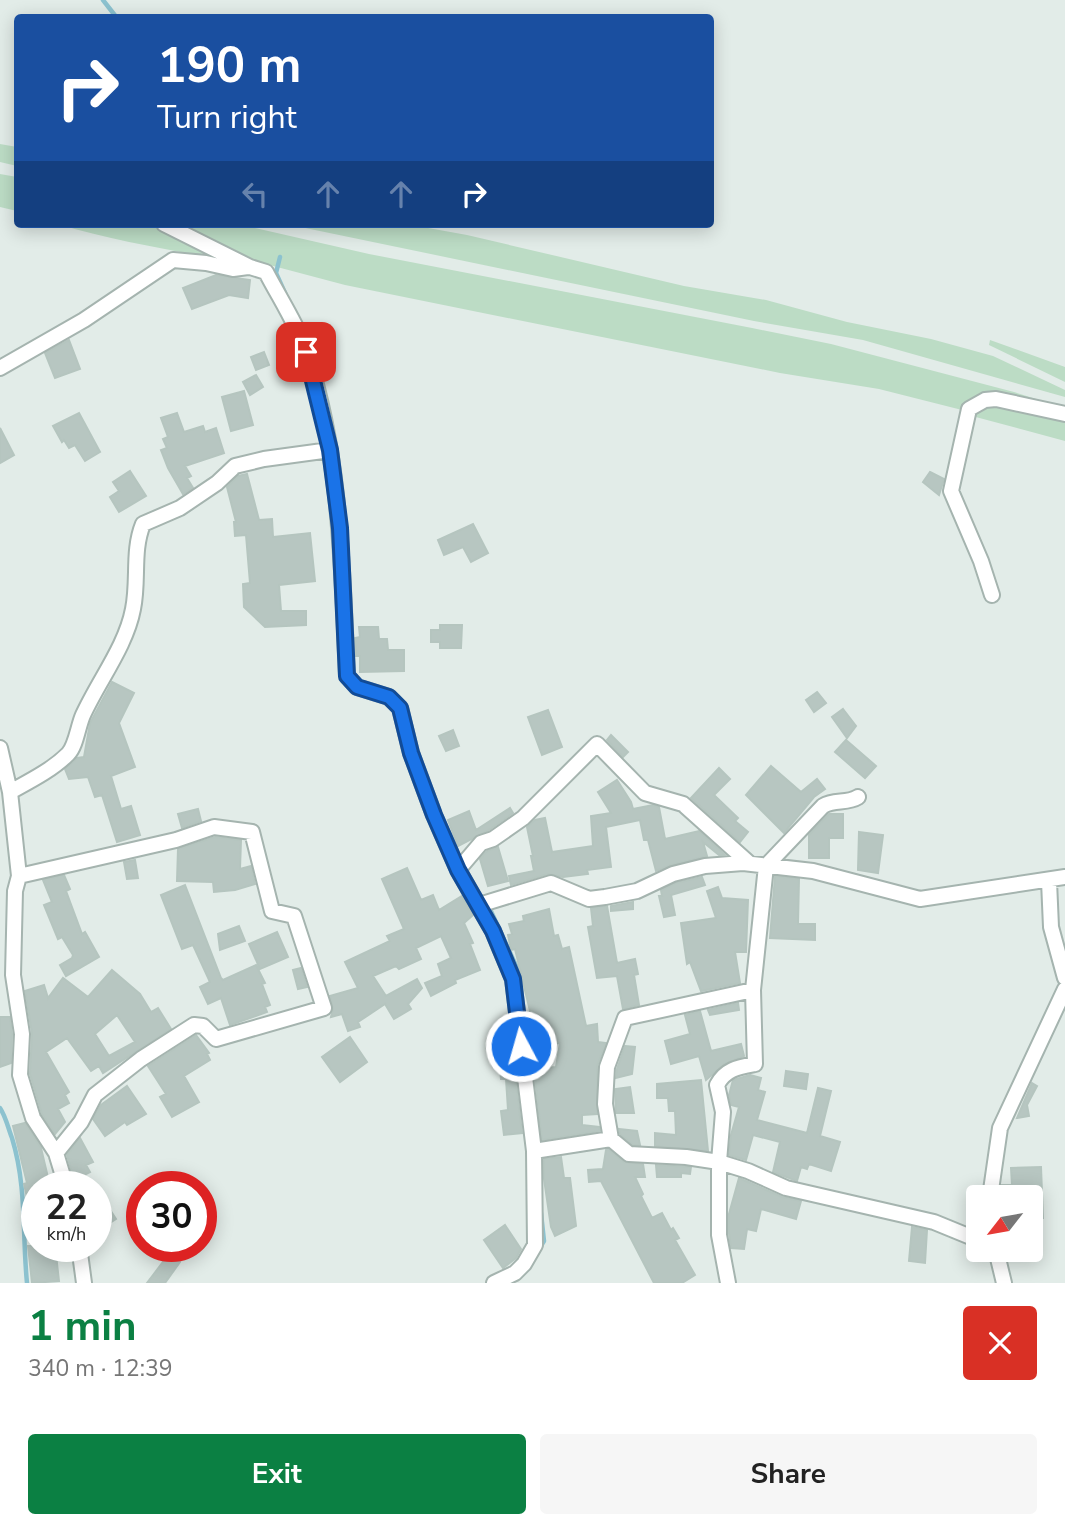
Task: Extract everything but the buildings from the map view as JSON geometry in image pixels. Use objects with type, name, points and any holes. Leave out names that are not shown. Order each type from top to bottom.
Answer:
[{"type":"street","points":[[172,228],[250,267],[267,272],[306,352],[330,450],[340,528],[347,676],[357,687],[389,697],[400,708],[411,753],[434,815],[458,870],[493,931],[513,979],[534,1151],[535,1245],[518,1278],[494,1283]]},
{"type":"street","points":[[0,368],[84,320],[173,260],[233,269],[250,267]]},
{"type":"street","points":[[992,595],[981,561],[951,491],[969,410],[985,400],[996,399],[1065,414]]},
{"type":"street","points":[[5,790],[34,779],[71,752],[78,726],[130,624],[134,604],[137,537],[143,524],[180,508],[217,483],[235,466],[330,450]]},
{"type":"street","points":[[458,870],[481,844],[494,839],[523,818],[597,744],[645,793],[683,804],[750,864]]},
{"type":"street","points":[[0,748],[19,876],[15,891],[13,975],[22,1034],[20,1075],[33,1118],[56,1153],[61,1171]]},
{"type":"street","points":[[728,1283],[719,1235],[719,1162],[723,1112],[717,1085],[722,1075],[738,1067],[755,1064],[753,990],[766,866],[828,802],[853,801],[858,797]]},
{"type":"street","points":[[19,876],[176,840],[214,827],[252,832],[272,911],[294,916],[324,1008],[216,1039],[203,1026],[194,1025],[141,1059],[95,1095],[80,1122],[56,1153]]},
{"type":"street","points":[[479,905],[551,883],[589,898],[637,891],[673,874],[705,866],[750,864],[827,874],[920,899],[1065,877]]},
{"type":"street","points":[[1049,881],[1051,927],[1065,978]]},
{"type":"street","points":[[992,1185],[1000,1128],[1065,989]]},
{"type":"street","points":[[753,990],[625,1018],[607,1068],[605,1104],[611,1139],[629,1154],[687,1157],[719,1162],[748,1171],[786,1188],[934,1222],[966,1235]]},
{"type":"street","points":[[534,1151],[611,1139]]},
{"type":"street","points":[[81,1262],[83,1283]]},
{"type":"street","points":[[999,1262],[1004,1283]]},
{"type":"green space","points":[[0,144],[14,146],[14,165],[0,162]]},
{"type":"green space","points":[[0,174],[14,176],[14,210],[0,207]]},
{"type":"green space","points":[[73,228],[159,228],[234,263],[124,241]]},
{"type":"green space","points":[[175,228],[255,228],[369,254],[752,328],[831,344],[1065,408],[988,396],[962,410],[879,389],[780,373],[345,285],[262,263]]},
{"type":"green space","points":[[305,228],[428,228],[684,286],[766,300],[993,356],[1065,390],[1065,397],[863,340],[754,321]]},
{"type":"green space","points":[[990,340],[1065,367],[1065,382],[989,345]]},
{"type":"green space","points":[[984,404],[1065,417],[1065,441],[972,416]]},
{"type":"waterway","points":[[103,0],[114,14]]},
{"type":"waterway","points":[[280,257],[276,273],[285,293]]},
{"type":"waterway","points":[[490,909],[518,970],[519,979]]},
{"type":"waterway","points":[[0,1108],[12,1138],[20,1174],[27,1283]]},
{"type":"waterway","points":[[539,1249],[544,1241],[541,1213]]},
{"type":"route","points":[[306,352],[330,450],[340,528],[347,676],[357,687],[389,697],[400,708],[411,753],[434,815],[458,870],[493,931],[513,979],[521,1046]]}]
